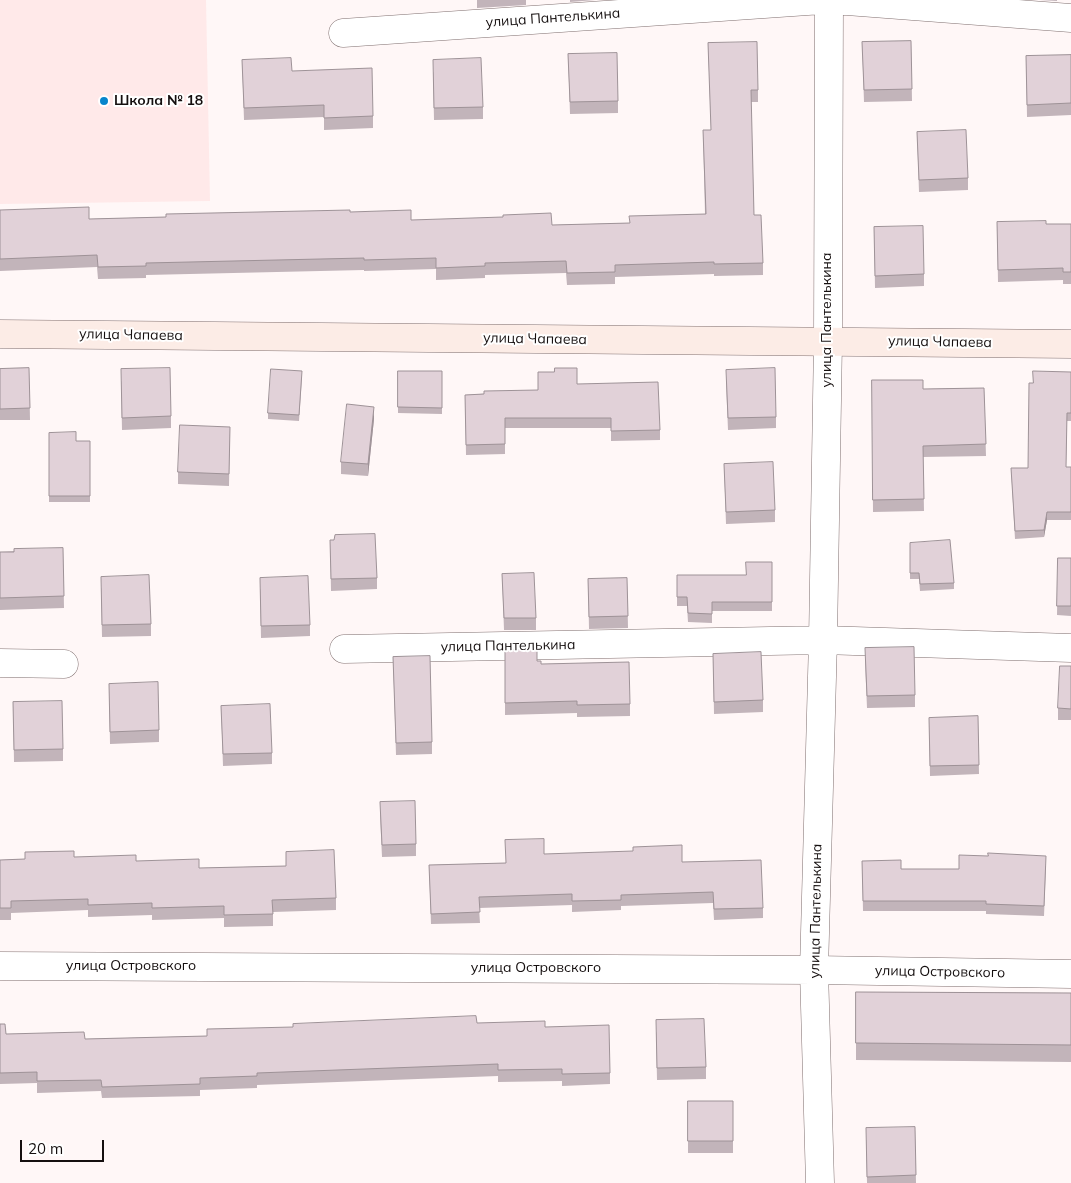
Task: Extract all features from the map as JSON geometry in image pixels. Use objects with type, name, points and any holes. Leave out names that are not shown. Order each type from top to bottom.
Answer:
[{"type":"street","name":"улица Пантелькина","points":[[343,32],[822,0]]},
{"type":"street","name":"улица Пантелькина","points":[[820,1183],[814,970],[823,640],[828,341],[828,0]]},
{"type":"street","points":[[834,0],[1071,18]]},
{"type":"street","name":"улица Чапаева","points":[[0,334],[1071,344]]},
{"type":"street","name":"улица Пантелькина","points":[[344,649],[823,640],[1071,648]]},
{"type":"street","points":[[0,663],[64,664]]},
{"type":"street","name":"улица Островского","points":[[0,966],[814,970],[1071,974]]},
{"type":"shaded area","name":"Школа № 18","points":[[0,0],[206,0],[210,201],[0,204]]},
{"type":"building","points":[[911,41],[912,89],[864,90],[862,42]]},
{"type":"building","points":[[757,42],[758,90],[751,90],[754,215],[761,215],[763,263],[714,264],[714,262],[615,265],[615,272],[567,273],[566,261],[485,263],[485,266],[436,268],[436,258],[364,260],[364,258],[146,263],[146,266],[98,267],[97,255],[0,259],[0,210],[89,207],[89,219],[166,217],[166,214],[350,210],[350,212],[411,210],[411,220],[503,217],[503,215],[551,213],[552,225],[630,223],[629,216],[706,214],[703,130],[711,130],[708,43]]},
{"type":"building","points":[[617,53],[618,101],[570,102],[568,54]]},
{"type":"building","points":[[1071,55],[1071,103],[1027,105],[1026,56]]},
{"type":"building","points":[[291,58],[292,71],[372,68],[373,116],[324,118],[324,105],[244,108],[242,60]]},
{"type":"building","points":[[481,58],[483,107],[434,108],[433,60]]},
{"type":"building","points":[[966,130],[968,178],[919,180],[917,132]]},
{"type":"building","points":[[1046,221],[1046,224],[1071,224],[1071,272],[1063,272],[1063,268],[998,270],[997,222]]},
{"type":"building","points":[[923,226],[924,274],[875,276],[874,227]]},
{"type":"building","points":[[29,368],[30,408],[0,409],[0,369]]},
{"type":"building","points":[[170,368],[171,416],[122,418],[121,369]]},
{"type":"building","points":[[555,368],[577,368],[577,384],[658,382],[660,430],[611,431],[611,418],[505,418],[505,444],[466,445],[465,395],[484,394],[484,391],[538,390],[538,372],[554,372]]},
{"type":"building","points":[[775,368],[776,417],[728,418],[726,370]]},
{"type":"building","points":[[271,369],[302,371],[299,415],[268,413]]},
{"type":"building","points":[[398,371],[442,371],[442,408],[398,407]]},
{"type":"building","points":[[1033,371],[1071,372],[1071,413],[1067,413],[1066,467],[1071,467],[1071,512],[1047,512],[1044,530],[1015,531],[1011,468],[1028,468],[1029,383],[1033,383]]},
{"type":"building","points":[[872,380],[923,380],[923,389],[984,388],[986,444],[923,446],[924,499],[873,500]]},
{"type":"building","points":[[347,404],[374,407],[368,464],[341,462]]},
{"type":"building","points":[[180,425],[230,427],[229,474],[178,472]]},
{"type":"building","points":[[76,432],[76,441],[90,441],[90,496],[49,496],[49,433]]},
{"type":"building","points":[[773,462],[775,510],[726,512],[724,464]]},
{"type":"building","points":[[375,534],[377,578],[331,579],[330,540],[334,540],[335,535]]},
{"type":"building","points":[[950,540],[954,583],[920,584],[919,573],[910,573],[910,543]]},
{"type":"building","points":[[63,548],[64,596],[0,598],[0,552],[14,552],[14,549]]},
{"type":"building","points":[[1058,558],[1071,558],[1071,606],[1057,606]]},
{"type":"building","points":[[746,562],[772,562],[772,602],[712,602],[712,614],[688,613],[687,597],[677,597],[677,575],[746,575]]},
{"type":"building","points":[[534,573],[536,618],[504,618],[502,574]]},
{"type":"building","points":[[149,575],[151,624],[102,625],[101,577]]},
{"type":"building","points":[[308,576],[310,625],[261,626],[260,578]]},
{"type":"building","points":[[627,578],[628,616],[589,617],[588,579]]},
{"type":"building","points":[[914,647],[915,695],[867,696],[865,648]]},
{"type":"building","points":[[537,649],[537,661],[541,661],[541,664],[629,662],[630,704],[577,705],[577,701],[505,703],[505,650]]},
{"type":"building","points":[[761,652],[763,700],[714,702],[713,654]]},
{"type":"building","points":[[430,656],[432,742],[396,743],[393,657]]},
{"type":"building","points":[[1060,666],[1071,666],[1071,709],[1058,708]]},
{"type":"building","points":[[158,682],[159,730],[110,732],[109,684]]},
{"type":"building","points":[[62,701],[63,749],[14,750],[13,702]]},
{"type":"building","points":[[270,704],[272,753],[223,754],[221,706]]},
{"type":"building","points":[[978,716],[979,765],[930,766],[929,718]]},
{"type":"building","points":[[415,801],[416,844],[382,845],[380,802]]},
{"type":"building","points":[[544,839],[544,854],[633,851],[633,847],[682,845],[682,862],[761,860],[763,908],[714,909],[713,892],[621,895],[621,900],[572,901],[572,894],[479,897],[480,912],[431,914],[429,865],[506,863],[505,840]]},
{"type":"building","points":[[334,850],[336,898],[272,900],[273,914],[224,915],[224,906],[152,908],[152,903],[88,905],[88,899],[11,901],[11,908],[0,908],[0,860],[25,859],[25,852],[74,851],[74,857],[136,855],[136,861],[199,859],[199,868],[286,866],[286,852]]},
{"type":"building","points":[[988,853],[1046,856],[1044,906],[986,904],[986,901],[863,901],[862,861],[901,860],[901,869],[959,869],[959,855],[988,856]]},
{"type":"building","points":[[856,992],[1071,993],[1071,1045],[856,1043]]},
{"type":"building","points":[[476,1016],[477,1023],[545,1021],[545,1027],[609,1025],[610,1073],[562,1074],[562,1069],[498,1070],[498,1064],[257,1073],[257,1076],[200,1078],[200,1084],[102,1087],[101,1080],[37,1081],[37,1072],[0,1073],[0,1024],[5,1024],[6,1034],[84,1032],[85,1039],[207,1036],[207,1029],[293,1027],[293,1024]]},
{"type":"building","points":[[704,1019],[706,1067],[657,1068],[656,1020]]},
{"type":"building","points":[[688,1101],[733,1101],[733,1141],[688,1141]]},
{"type":"building","points":[[915,1127],[916,1175],[867,1177],[866,1128]]},
{"type":"place","name":"Школа № 18","points":[[104,101]]}]
